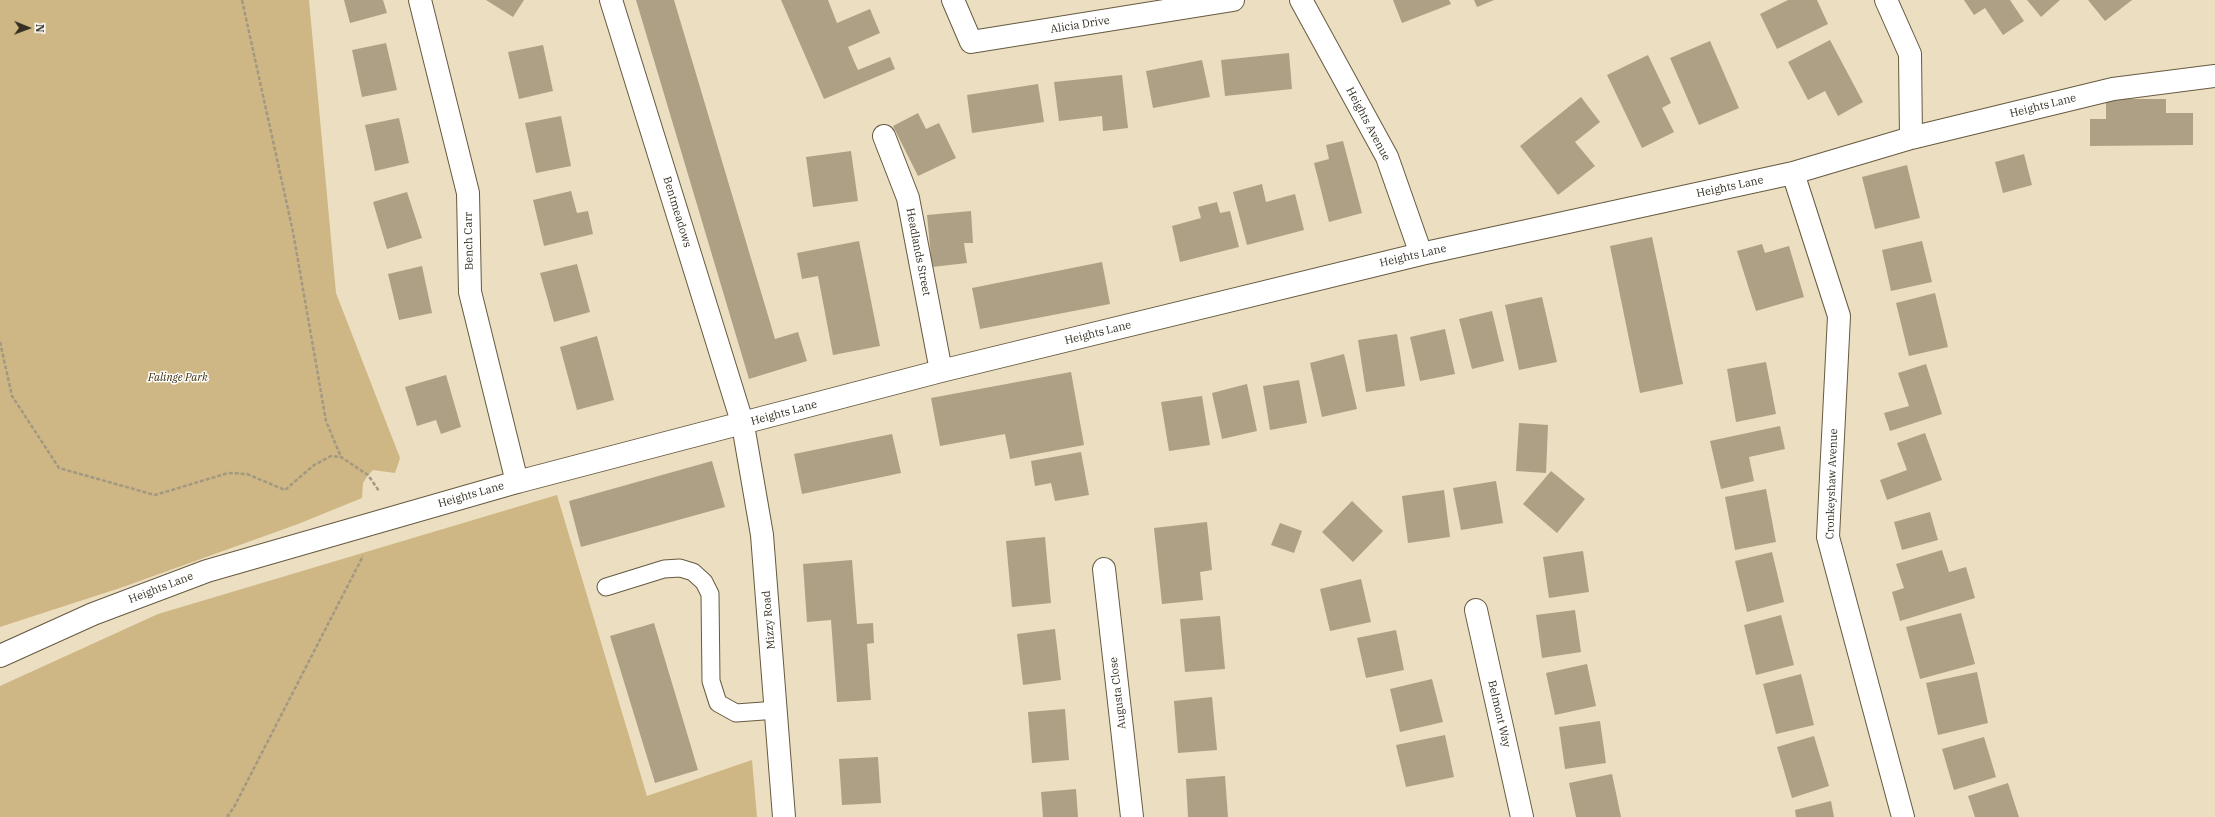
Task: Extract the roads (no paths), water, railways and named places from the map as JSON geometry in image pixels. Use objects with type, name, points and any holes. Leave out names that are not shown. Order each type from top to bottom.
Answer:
[{"type":"street","name":"Bench Carr","points":[[420,0],[468,194],[470,292],[517,482]]},
{"type":"street","name":"Bentmeadows","points":[[611,0],[743,425]]},
{"type":"street","name":"Alicia Drive","points":[[953,0],[971,42],[1233,0]]},
{"type":"street","name":"Heights Avenue","points":[[1301,0],[1388,157],[1421,254]]},
{"type":"street","points":[[1886,0],[1910,54],[1911,138]]},
{"type":"street","name":"Heights Lane","points":[[0,656],[92,614],[207,571],[517,482],[743,425],[941,371],[1421,254],[1793,173],[1911,138],[2113,89],[2215,76]]},
{"type":"street","name":"Headlands Street","points":[[884,136],[908,198],[941,371]]},
{"type":"street","name":"Cronkeyshaw Avenue","points":[[1793,173],[1839,316],[1828,537],[1903,817]]},
{"type":"street","name":"Mizzy Road","points":[[743,425],[762,535],[777,710],[784,817]]},
{"type":"street","name":"Augusta Close","points":[[1104,569],[1132,817]]},
{"type":"street","name":"Belmont Way","points":[[1476,610],[1522,817]]},
{"type":"lane","points":[[606,587],[664,569],[680,568],[693,572],[704,582],[710,594],[711,682],[718,703],[736,713],[777,710]]},
{"type":"park label","name":"Falinge Park","points":[[178,378]]}]
